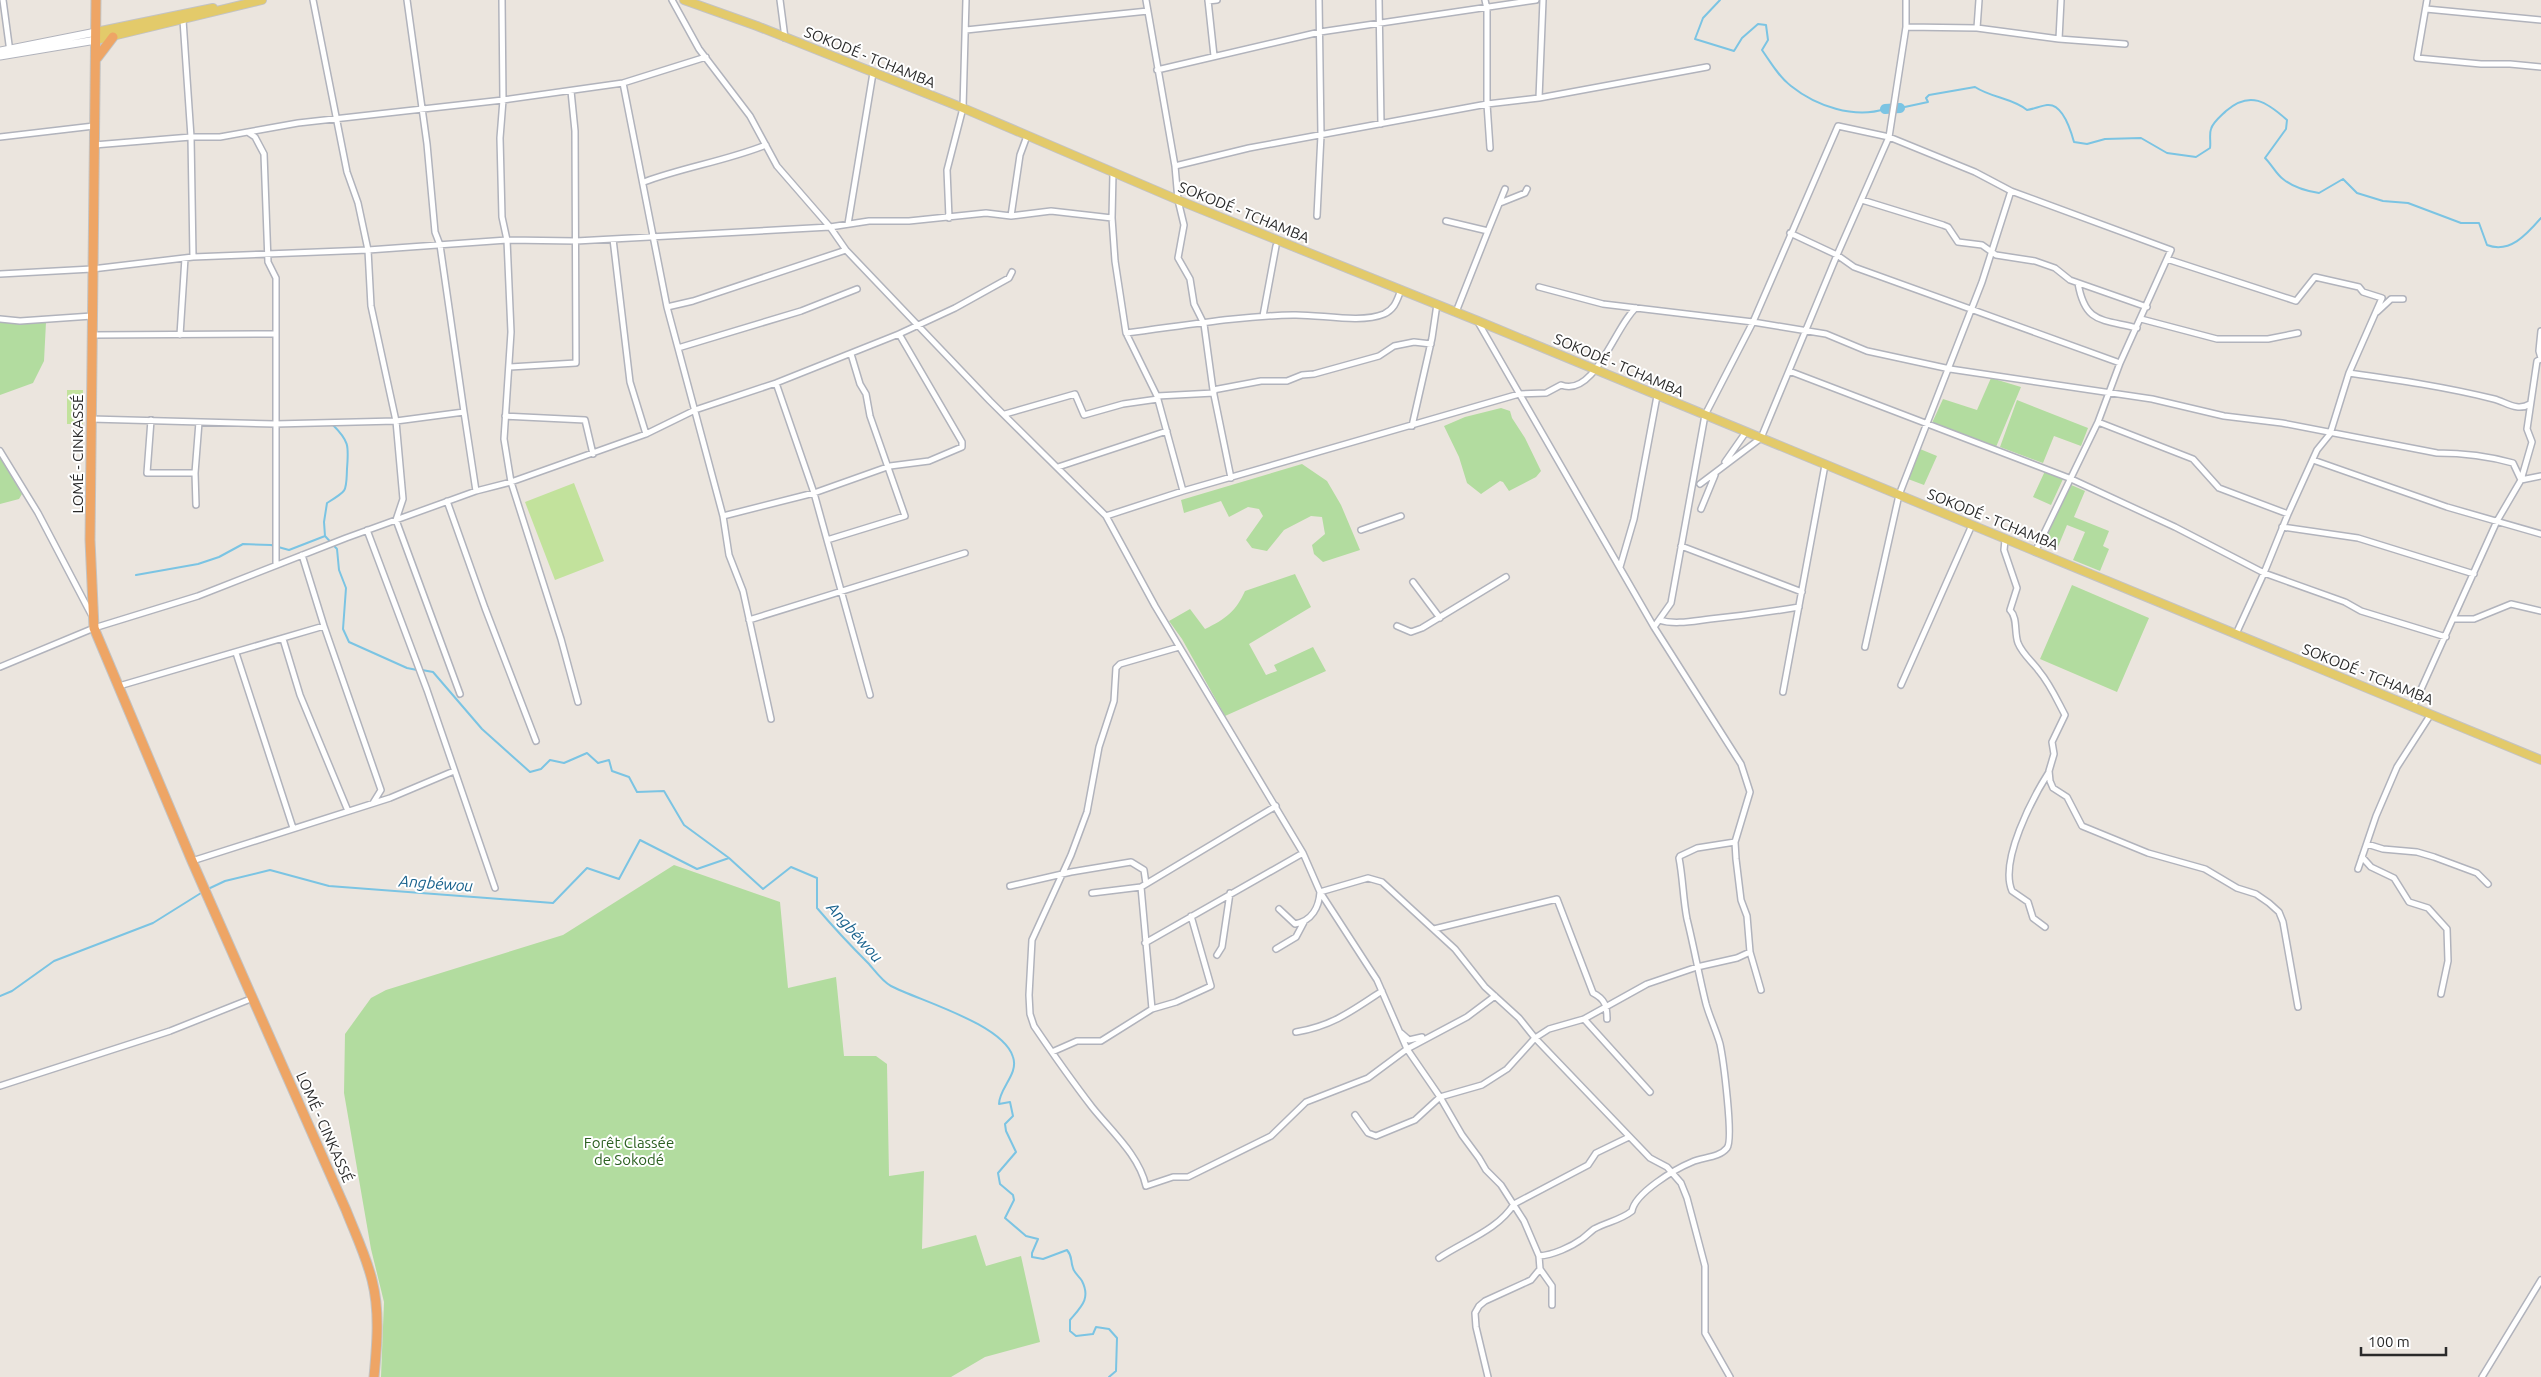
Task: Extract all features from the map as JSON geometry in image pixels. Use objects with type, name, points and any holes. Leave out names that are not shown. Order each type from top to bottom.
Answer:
[{"type":"highway","name":"LOMÉ - CINKASSÉ","points":[[96,0],[97,58],[94,126],[90,540],[94,628],[192,861],[346,1210],[367,1264],[372,1282],[377,1317],[374,1377]]},
{"type":"highway","points":[[97,58],[113,37]]},
{"type":"main road","points":[[96,36],[113,37],[262,0]]},
{"type":"main road","name":"SOKODÉ - TCHAMBA","points":[[684,0],[963,108],[1113,174],[1478,321],[2541,760]]},
{"type":"main road","points":[[0,56],[10,52],[96,36],[220,6],[242,4]]},
{"type":"main road","points":[[0,51],[10,52]]},
{"type":"street","points":[[3,0],[10,52]]},
{"type":"street","points":[[313,0],[347,172],[358,203],[368,250],[371,306],[396,420],[403,498],[396,520],[460,694]]},
{"type":"street","points":[[406,0],[422,110],[435,232],[440,245],[476,491]]},
{"type":"street","points":[[502,0],[503,100],[500,138],[502,217],[507,240],[511,291],[510,367],[504,439],[511,482],[561,639],[578,702]]},
{"type":"street","points":[[672,0],[706,57],[750,116],[777,166],[830,228],[846,250],[917,325],[1106,516],[1179,647],[1303,853],[1320,892],[1345,933],[1357,947],[1382,991],[1407,1049],[1486,1170],[1501,1185],[1514,1204],[1534,1241],[1539,1256],[1540,1270],[1552,1286],[1552,1306]]},
{"type":"street","points":[[780,0],[785,38]]},
{"type":"street","points":[[949,218],[948,170],[963,108],[966,0]]},
{"type":"street","points":[[1146,0],[1175,166],[1178,200],[1184,225],[1178,258],[1190,279],[1194,304],[1204,324],[1213,392],[1231,478]]},
{"type":"street","points":[[1214,56],[1208,1],[1217,0]]},
{"type":"street","points":[[1316,216],[1321,135],[1319,0]]},
{"type":"street","points":[[1379,0],[1381,124]]},
{"type":"street","points":[[1485,0],[1487,9],[1487,104],[1490,148]]},
{"type":"street","points":[[1157,70],[1320,32],[1380,22],[1487,9],[1536,0]]},
{"type":"street","points":[[1539,98],[1543,0]]},
{"type":"street","points":[[1700,484],[1762,438],[1837,255],[1889,137],[1906,27],[1906,0]]},
{"type":"street","points":[[1977,28],[1979,0]]},
{"type":"street","points":[[2058,39],[2061,0]]},
{"type":"street","points":[[2428,0],[2417,58],[2541,67]]},
{"type":"street","points":[[2426,9],[2541,20]]},
{"type":"street","points":[[966,30],[1148,11]]},
{"type":"street","points":[[183,20],[191,137],[193,257]]},
{"type":"street","points":[[1906,27],[1977,28],[2058,39],[2125,44]]},
{"type":"street","points":[[94,145],[191,137],[220,137],[249,133],[270,127],[571,91],[624,83],[706,57]]},
{"type":"street","points":[[1175,166],[1248,148],[1487,104],[1539,98],[1707,67]]},
{"type":"street","points":[[848,224],[873,73]]},
{"type":"street","points":[[624,83],[667,307],[723,516],[729,555],[742,590],[771,719]]},
{"type":"street","points":[[510,367],[576,363],[575,131],[571,91]]},
{"type":"street","points":[[0,137],[94,126]]},
{"type":"street","points":[[1654,627],[1671,603],[1705,415],[1753,322],[1838,126],[1889,137],[1974,172],[2011,191],[2171,250],[2147,307],[2120,363],[2098,422],[2069,478],[2035,552]]},
{"type":"street","points":[[249,133],[255,137],[264,154],[268,262],[276,278],[276,565]]},
{"type":"street","points":[[1011,216],[1020,155],[1027,136]]},
{"type":"street","points":[[644,182],[674,171],[689,170],[735,157],[766,145]]},
{"type":"street","points":[[1113,174],[1112,218],[1115,261],[1126,332],[1158,398],[1184,491]]},
{"type":"street","points":[[1456,312],[1505,189]]},
{"type":"street","points":[[1500,204],[1525,193],[1527,189]]},
{"type":"street","points":[[1864,647],[1899,495],[1950,369],[1992,253],[2011,191]]},
{"type":"street","points":[[1862,200],[1948,227],[1958,242],[1982,245],[1992,253],[2035,261],[2055,268],[2070,280],[2147,307]]},
{"type":"street","points":[[0,274],[92,269],[193,257],[368,250],[507,240],[576,241],[830,228],[869,221],[909,221],[986,213],[1011,216],[1051,211],[1112,218]]},
{"type":"street","points":[[1446,221],[1488,231]]},
{"type":"street","points":[[1790,233],[1837,255],[1854,267],[2120,363]]},
{"type":"street","points":[[613,239],[630,382],[646,434]]},
{"type":"street","points":[[1263,316],[1276,246]]},
{"type":"street","points":[[667,307],[722,292],[846,250]]},
{"type":"street","points":[[180,335],[185,258]]},
{"type":"street","points":[[2167,259],[2296,301],[2315,277],[2359,287],[2362,292],[2382,298],[2349,373],[2330,434],[2313,460],[2236,634]]},
{"type":"street","points":[[0,668],[94,628],[198,596],[367,530],[476,491],[511,482],[593,454],[646,434],[695,410],[776,383],[851,354],[917,325],[1009,278],[1012,272]]},
{"type":"street","points":[[2078,283],[2081,300],[2090,314],[2101,321],[2137,328]]},
{"type":"street","points":[[1539,287],[1604,304],[1753,322],[1826,334],[1867,351],[1950,369],[2172,403],[2224,416],[2282,422],[2330,434],[2437,453],[2458,453],[2494,458],[2513,464],[2521,480]]},
{"type":"street","points":[[678,348],[801,311],[857,288]]},
{"type":"street","points":[[1126,332],[1295,314],[1371,318],[1385,314],[1395,306],[1401,290]]},
{"type":"street","points":[[2375,314],[2391,299],[2404,299]]},
{"type":"street","points":[[1412,426],[1430,344],[1436,304]]},
{"type":"street","points":[[1106,516],[1184,491],[1519,394],[1546,392],[1561,384],[1567,387],[1575,386],[1603,361],[1629,313],[1636,308]]},
{"type":"street","points":[[0,319],[20,321],[92,316]]},
{"type":"street","points":[[2141,319],[2217,339],[2268,339],[2298,333]]},
{"type":"street","points":[[1478,321],[1654,627],[1741,764],[1750,792],[1735,842],[1741,900],[1747,916],[1750,952],[1761,990]]},
{"type":"street","points":[[2414,707],[2497,522],[2521,480],[2532,442],[2527,430],[2537,361],[2541,358],[2539,351],[2541,330]]},
{"type":"street","points":[[92,335],[275,334]]},
{"type":"street","points":[[723,516],[814,493],[890,466],[929,460],[962,447],[962,442],[899,334]]},
{"type":"street","points":[[1005,414],[1075,394],[1084,416],[1123,404],[1213,392],[1261,381],[1287,381],[1302,375],[1314,374],[1379,356],[1394,346],[1414,342],[1430,344]]},
{"type":"street","points":[[827,540],[905,516],[890,466],[851,354]]},
{"type":"street","points":[[1789,371],[1926,425],[2069,478],[2175,527],[2264,573],[2345,602],[2361,611],[2446,637]]},
{"type":"street","points":[[2349,373],[2424,383],[2524,408],[2529,412]]},
{"type":"street","points":[[776,383],[814,493],[870,695]]},
{"type":"street","points":[[1620,567],[1634,519],[1657,396]]},
{"type":"street","points":[[2524,408],[2530,404]]},
{"type":"street","points":[[91,419],[275,424],[396,420],[464,412]]},
{"type":"street","points":[[505,416],[585,420],[593,454]]},
{"type":"street","points":[[151,420],[147,473],[195,474]]},
{"type":"street","points":[[196,505],[195,474],[199,422]]},
{"type":"street","points":[[2098,422],[2193,459],[2220,488],[2288,514]]},
{"type":"street","points":[[1058,467],[1167,431]]},
{"type":"street","points":[[1702,509],[1707,491],[1716,473],[1746,432]]},
{"type":"street","points":[[0,452],[38,513],[92,616]]},
{"type":"street","points":[[2313,460],[2447,507],[2541,534]]},
{"type":"street","points":[[1783,692],[1826,465]]},
{"type":"street","points":[[2521,480],[2541,476]]},
{"type":"street","points":[[1693,479],[1707,491]]},
{"type":"street","points":[[447,502],[484,608],[536,741]]},
{"type":"street","points":[[1361,530],[1401,516]]},
{"type":"street","points":[[1901,685],[1972,526]]},
{"type":"street","points":[[2282,527],[2358,538],[2474,574]]},
{"type":"street","points":[[367,530],[428,690],[495,888]]},
{"type":"street","points":[[2005,540],[2004,550],[2018,588],[2010,610],[2015,614],[2018,641],[2025,656],[2039,669],[2065,715],[2052,742],[2054,754],[2049,772],[2024,817],[2010,860],[2012,891],[2028,902],[2033,918],[2046,927]]},
{"type":"street","points":[[1681,546],[1802,592]]},
{"type":"street","points":[[749,620],[965,553]]},
{"type":"street","points":[[302,555],[324,626],[381,790],[390,798]]},
{"type":"street","points":[[1397,626],[1411,632],[1422,628],[1506,577]]},
{"type":"street","points":[[1413,582],[1440,618]]},
{"type":"street","points":[[2454,619],[2474,619],[2511,604],[2541,611]]},
{"type":"street","points":[[1659,620],[1691,622],[1745,617],[1799,607]]},
{"type":"street","points":[[119,686],[324,626]]},
{"type":"street","points":[[283,638],[300,695],[348,811]]},
{"type":"street","points":[[1179,647],[1120,664],[1116,668],[1114,702],[1099,747],[1087,812],[1035,932],[1030,963],[1030,1014],[1034,1026],[1094,1110],[1114,1132],[1141,1173],[1146,1186],[1173,1177],[1188,1177],[1271,1136],[1306,1102],[1368,1078],[1407,1049],[1467,1017],[1495,996]]},
{"type":"street","points":[[236,653],[293,828]]},
{"type":"street","points":[[2358,869],[2397,767],[2430,714]]},
{"type":"street","points":[[192,861],[390,798],[454,771]]},
{"type":"street","points":[[2049,772],[2053,788],[2067,797],[2085,828],[2151,854],[2205,869],[2237,888],[2256,894],[2279,912],[2283,922],[2298,1007]]},
{"type":"street","points":[[373,803],[381,790]]},
{"type":"street","points":[[1092,893],[1143,886],[1276,806]]},
{"type":"street","points":[[1539,1256],[1556,1252],[1581,1240],[1593,1230],[1624,1218],[1632,1211],[1634,1202],[1639,1197],[1672,1173],[1693,1161],[1715,1156],[1726,1150],[1730,1143],[1729,1107],[1720,1045],[1706,1006],[1697,967],[1687,917],[1679,858],[1697,848],[1735,842]]},
{"type":"street","points":[[2367,844],[2383,849],[2417,852],[2434,857],[2477,873],[2488,884]]},
{"type":"street","points":[[1145,943],[1303,853]]},
{"type":"street","points":[[2362,857],[2371,867],[2394,878],[2409,902],[2428,908],[2447,929],[2448,961],[2441,994]]},
{"type":"street","points":[[1010,886],[1061,874],[1131,862],[1144,870],[1145,943],[1153,993],[1152,1009]]},
{"type":"street","points":[[1320,892],[1358,880],[1373,879],[1382,882],[1455,949],[1485,987],[1520,1018],[1535,1038],[1629,1137],[1650,1158],[1672,1173],[1681,1183],[1687,1198],[1705,1266],[1705,1333],[1730,1377]]},
{"type":"street","points":[[1276,949],[1296,937],[1306,920],[1318,906],[1320,892]]},
{"type":"street","points":[[1217,955],[1222,947],[1230,893]]},
{"type":"street","points":[[1434,930],[1557,899],[1593,993],[1602,997],[1607,1006],[1607,1019]]},
{"type":"street","points":[[1279,909],[1295,924],[1306,920]]},
{"type":"street","points":[[1052,1052],[1077,1041],[1101,1041],[1152,1009],[1176,1002],[1211,986],[1191,916]]},
{"type":"street","points":[[1355,1115],[1368,1134],[1376,1136],[1415,1120],[1440,1097],[1482,1085],[1508,1069],[1535,1038],[1549,1029],[1584,1019],[1647,984],[1697,967],[1738,958],[1750,952]]},
{"type":"street","points":[[1296,1032],[1319,1028],[1337,1021],[1382,991]]},
{"type":"street","points":[[0,1086],[170,1031],[253,998]]},
{"type":"street","points":[[1584,1019],[1650,1092]]},
{"type":"street","points":[[1399,1031],[1409,1040],[1437,1032]]},
{"type":"street","points":[[1439,1258],[1463,1242],[1480,1235],[1507,1216],[1514,1204],[1588,1165],[1596,1153],[1629,1137]]},
{"type":"street","points":[[1488,1377],[1476,1327],[1476,1313],[1479,1306],[1485,1301],[1531,1280],[1540,1270]]},
{"type":"street","points":[[2482,1377],[2541,1280]]},
{"type":"green space","points":[[0,320],[46,322],[44,361],[33,383],[0,395]]},
{"type":"green space","points":[[1991,378],[2021,387],[1996,447],[1932,423],[1943,399],[1977,410]]},
{"type":"green space","points":[[67,390],[83,390],[83,424],[67,424]]},
{"type":"green space","points":[[2017,400],[2088,428],[2081,446],[2054,436],[2043,463],[2000,447]]},
{"type":"green space","points":[[1501,408],[1510,411],[1541,471],[1536,477],[1509,491],[1503,482],[1500,481],[1481,494],[1467,483],[1459,457],[1444,426],[1465,417]]},
{"type":"green space","points":[[1920,449],[1937,456],[1924,485],[1908,479]]},
{"type":"green space","points":[[0,457],[22,494],[19,499],[0,504]]},
{"type":"green space","points":[[1302,464],[1327,481],[1341,505],[1360,550],[1323,562],[1314,554],[1312,545],[1325,534],[1322,517],[1311,516],[1284,530],[1267,551],[1252,548],[1246,540],[1263,516],[1259,509],[1248,507],[1229,517],[1221,501],[1184,513],[1181,500]]},
{"type":"green space","points":[[2045,471],[2063,479],[2051,505],[2033,497]]},
{"type":"green space","points":[[574,483],[604,561],[555,580],[525,502]]},
{"type":"green space","points":[[2069,484],[2085,491],[2074,517],[2109,531],[2103,546],[2109,549],[2100,571],[2073,560],[2085,532],[2067,525],[2057,549],[2050,546],[2052,542],[2044,539]]},
{"type":"green space","points":[[1295,574],[1311,607],[1249,644],[1266,675],[1277,671],[1274,665],[1313,647],[1326,671],[1225,716],[1182,639],[1169,621],[1190,609],[1205,629],[1230,614],[1245,591]]},
{"type":"green space","points":[[2072,585],[2149,618],[2117,692],[2040,659]]},
{"type":"green space","name":"Forêt Classée de Sokodé","points":[[674,865],[780,902],[788,988],[836,977],[844,1056],[876,1056],[887,1064],[889,1176],[924,1171],[922,1249],[976,1235],[986,1266],[1021,1256],[1040,1342],[985,1357],[951,1377],[381,1377],[384,1302],[371,1249],[344,1093],[345,1034],[371,998],[386,990],[563,935]]},
{"type":"waterway","points":[[1720,0],[1703,18],[1695,39],[1734,51],[1742,38],[1758,24],[1766,25],[1768,40],[1762,50],[1775,70],[1791,86],[1812,99],[1836,109],[1861,112],[1885,109]]},
{"type":"waterway","points":[[1900,108],[1928,102],[1926,98],[1929,95],[1975,87],[1988,94],[2015,103],[2027,110],[2047,105],[2058,108],[2071,131],[2074,142],[2087,144],[2105,139],[2141,138],[2167,153],[2196,157],[2210,148],[2210,133],[2217,119],[2243,101],[2258,101],[2272,108],[2287,120],[2286,129],[2265,158],[2281,177],[2296,187],[2319,193],[2343,179],[2357,193],[2383,201],[2408,203],[2461,223],[2479,223],[2487,245],[2495,247],[2511,245],[2524,236],[2541,218]]},
{"type":"waterway","points":[[1885,109],[1900,108]]},
{"type":"waterway","points":[[325,536],[324,522],[327,503],[342,493],[346,486],[347,444],[332,424]]},
{"type":"waterway","points":[[136,575],[198,564],[219,557],[243,544],[271,545],[289,550],[325,536],[337,549],[339,570],[346,588],[343,629],[349,642],[407,668],[417,670]]},
{"type":"waterway","points":[[422,670],[433,672],[482,729],[530,772],[541,769],[550,760],[564,763],[587,753],[598,763],[609,760],[612,771],[629,777],[637,792],[664,791],[684,825],[729,858]]},
{"type":"waterway","name":"Angbéwou","points":[[208,889],[225,881],[270,870],[329,886],[553,903],[587,868],[619,879],[640,840],[697,869],[729,858],[763,889],[791,867],[817,878],[817,908],[885,982],[978,1024],[994,1034],[1006,1045],[1013,1057],[1014,1063],[999,1104],[1010,1102],[1013,1116],[1005,1124],[1006,1131],[1016,1152],[998,1173],[1000,1184],[1013,1195],[1014,1200],[1005,1218],[1026,1236],[1038,1239],[1032,1257],[1043,1259],[1067,1250],[1069,1252],[1074,1270],[1085,1287],[1084,1302],[1070,1320],[1070,1331],[1076,1336],[1093,1334],[1096,1327],[1109,1329],[1117,1338],[1116,1371],[1109,1377]]},
{"type":"waterway","name":"Angbéwou","points":[[0,996],[12,991],[54,961],[153,923],[201,893]]}]
